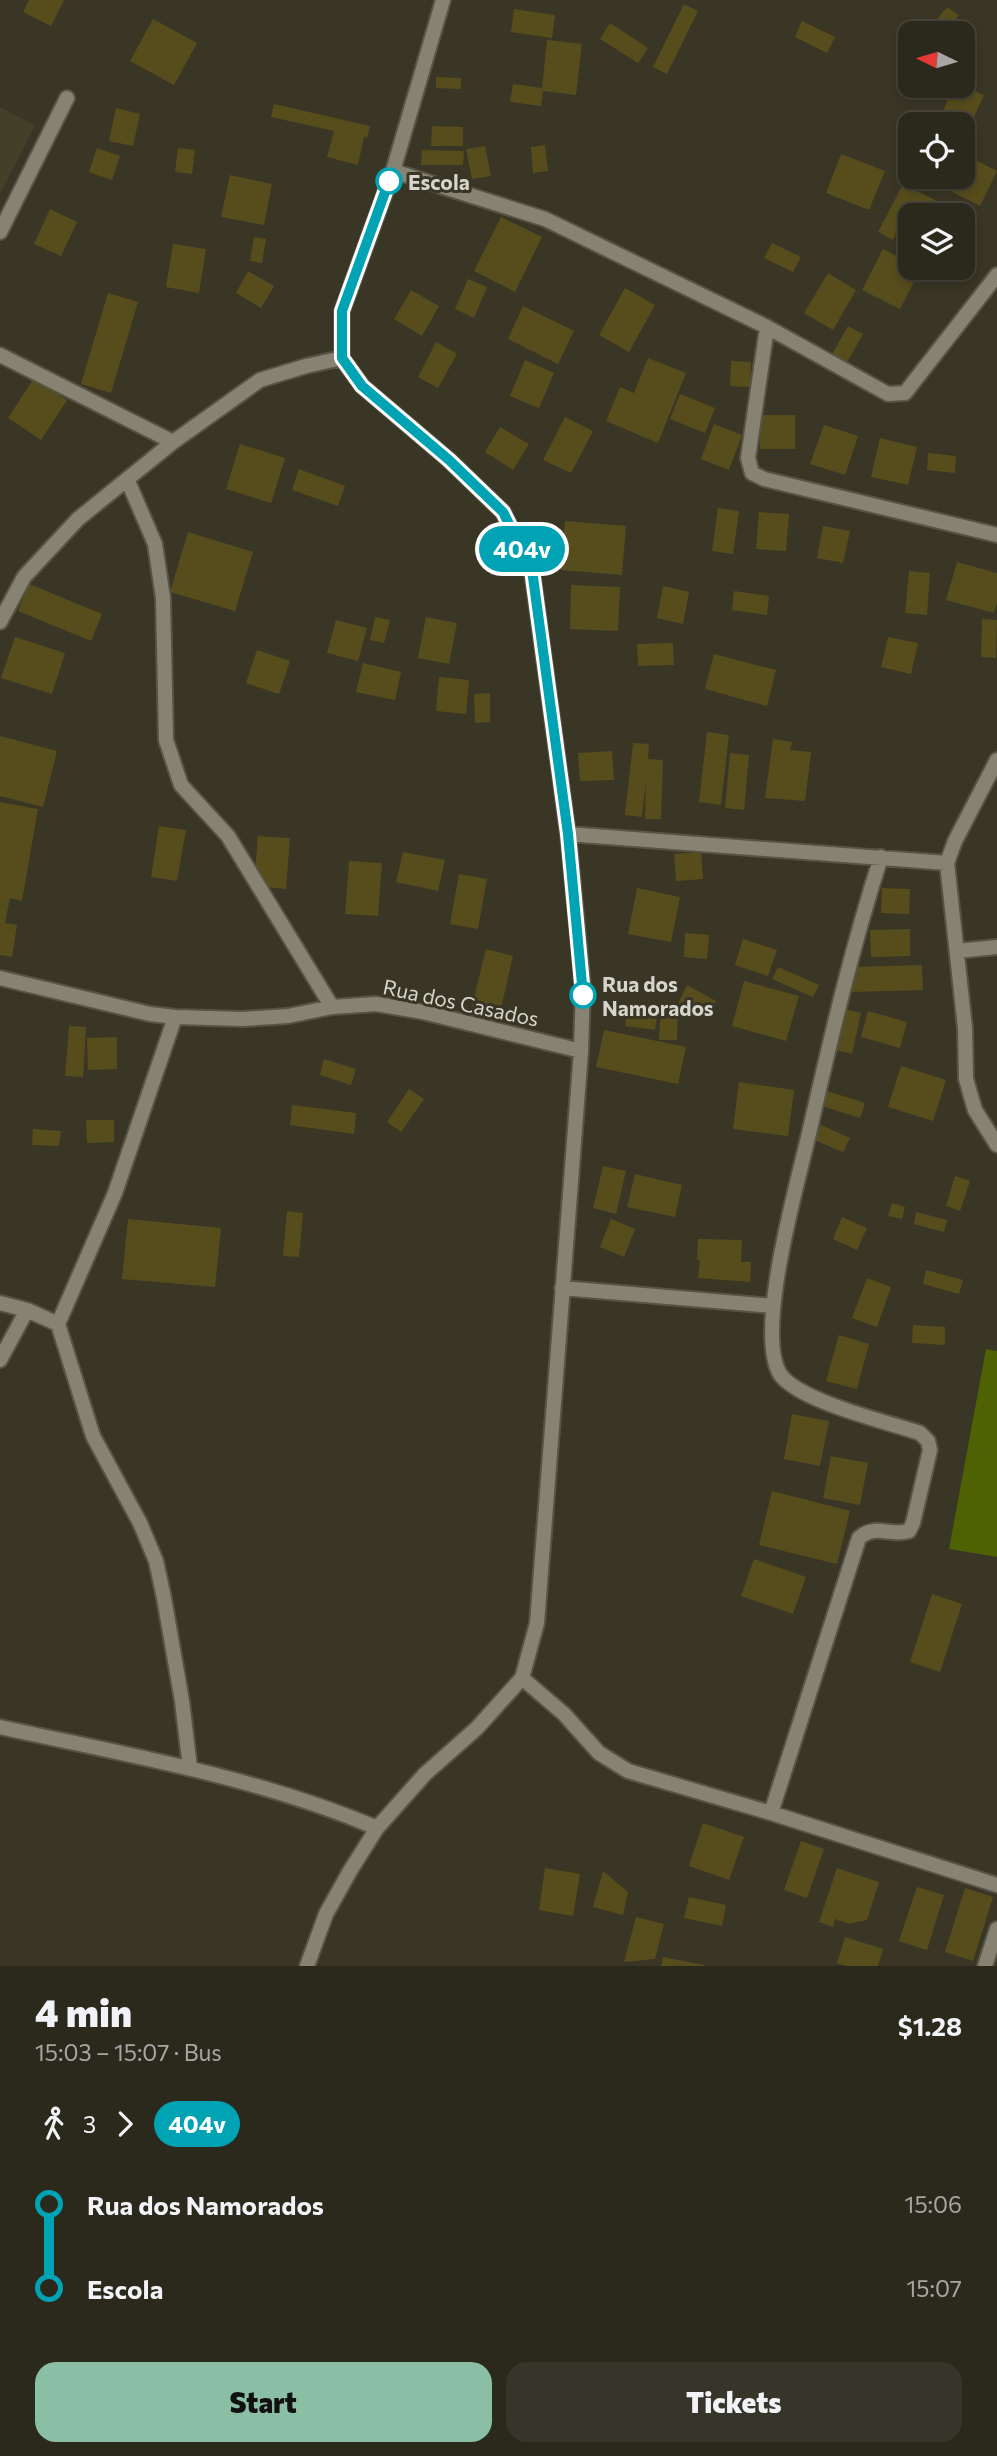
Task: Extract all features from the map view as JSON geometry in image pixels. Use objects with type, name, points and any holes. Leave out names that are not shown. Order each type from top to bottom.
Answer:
[{"type":"street","points":[[307,1966],[326,1914],[349,1871],[377,1828],[425,1774],[477,1728],[522,1678],[537,1623],[581,1051],[583,987],[568,834],[532,570],[503,512],[449,460],[362,386],[342,358],[342,311],[393,171],[443,0]]},
{"type":"street","points":[[0,232],[67,98]]},
{"type":"street","points":[[393,171],[545,219],[767,327],[888,394],[905,393],[997,275]]},
{"type":"street","points":[[767,327],[748,458],[752,473],[764,479],[997,535]]},
{"type":"street","points":[[0,355],[173,442]]},
{"type":"street","points":[[0,622],[24,577],[78,519],[173,442],[260,380],[342,358]]},
{"type":"street","points":[[127,479],[155,544],[163,598],[166,740],[181,785],[228,836],[332,1007]]},
{"type":"street","points":[[997,760],[955,841],[947,863],[965,1028],[966,1079],[975,1110],[997,1145]]},
{"type":"street","points":[[568,834],[947,863]]},
{"type":"street","points":[[771,1813],[859,1538],[867,1531],[909,1531],[930,1450],[928,1441],[920,1433],[815,1398],[790,1385],[779,1372],[772,1340],[773,1306],[789,1214],[836,1010],[881,857]]},
{"type":"street","points":[[957,951],[997,947]]},
{"type":"street","name":"Rua dos Casados","points":[[0,978],[150,1014],[175,1017],[265,1018],[332,1007],[376,1004],[423,1012],[581,1051]]},
{"type":"street","points":[[175,1017],[115,1193],[58,1324],[93,1436],[140,1523],[156,1561],[180,1688],[190,1768]]},
{"type":"street","points":[[562,1288],[773,1306]]},
{"type":"street","points":[[0,1303],[27,1310],[58,1324]]},
{"type":"street","points":[[0,1360],[27,1310]]},
{"type":"street","points":[[522,1678],[564,1714],[599,1753],[628,1771],[997,1885]]},
{"type":"street","points":[[0,1727],[190,1768],[304,1799],[377,1828]]},
{"type":"street","points":[[985,1966],[997,1929]]},
{"type":"shaded area","points":[[0,107],[35,125],[0,194]]},
{"type":"green space","points":[[986,1349],[997,1351],[997,1557],[949,1549]]},
{"type":"building","points":[[29,0],[64,0],[51,26],[23,12]]},
{"type":"building","points":[[684,4],[698,11],[667,74],[653,67]]},
{"type":"building","points":[[947,7],[959,15],[954,21],[936,21]]},
{"type":"building","points":[[514,9],[555,15],[552,38],[511,32]]},
{"type":"building","points":[[153,19],[197,43],[174,85],[130,61]]},
{"type":"building","points":[[802,21],[835,37],[827,53],[795,37]]},
{"type":"building","points":[[610,23],[648,48],[638,63],[600,39]]},
{"type":"building","points":[[547,40],[582,44],[576,95],[543,91],[541,106],[510,102],[513,84],[542,88]]},
{"type":"building","points":[[436,77],[461,78],[461,89],[436,88]]},
{"type":"building","points":[[975,91],[984,95],[975,115],[975,112],[942,112],[949,98],[975,98]]},
{"type":"building","points":[[274,104],[370,126],[367,138],[364,137],[358,165],[327,157],[334,131],[271,117]]},
{"type":"building","points":[[116,108],[140,114],[133,146],[109,141]]},
{"type":"building","points":[[432,126],[463,127],[463,146],[431,146]]},
{"type":"building","points":[[545,145],[548,171],[533,173],[531,147]]},
{"type":"building","points":[[485,146],[491,176],[472,179],[466,149]]},
{"type":"building","points":[[97,148],[120,156],[112,180],[89,172]]},
{"type":"building","points":[[178,148],[195,150],[192,174],[175,172]]},
{"type":"building","points":[[422,150],[464,151],[463,165],[421,165]]},
{"type":"building","points":[[841,154],[885,171],[869,210],[826,193]]},
{"type":"building","points":[[975,160],[997,171],[980,206],[947,189],[975,189]]},
{"type":"building","points":[[230,175],[272,184],[264,225],[221,217]]},
{"type":"building","points":[[900,189],[913,189],[939,202],[898,203],[898,230],[893,240],[878,232]]},
{"type":"building","points":[[50,209],[77,222],[61,256],[34,244]]},
{"type":"building","points":[[501,217],[542,237],[515,292],[474,271]]},
{"type":"building","points":[[254,237],[266,239],[262,263],[250,261]]},
{"type":"building","points":[[772,243],[801,257],[793,272],[764,258]]},
{"type":"building","points":[[173,244],[206,249],[199,293],[166,287]]},
{"type":"building","points":[[883,249],[898,257],[898,280],[915,280],[900,309],[862,290]]},
{"type":"building","points":[[248,271],[274,286],[261,308],[236,293]]},
{"type":"building","points":[[828,273],[856,290],[833,330],[804,313]]},
{"type":"building","points":[[468,279],[487,287],[474,318],[455,309]]},
{"type":"building","points":[[625,288],[655,305],[629,352],[599,335]]},
{"type":"building","points":[[411,290],[439,306],[422,336],[394,319]]},
{"type":"building","points":[[108,293],[138,302],[111,393],[81,384]]},
{"type":"building","points":[[523,306],[574,331],[558,364],[508,339]]},
{"type":"building","points":[[848,326],[863,334],[845,366],[830,358]]},
{"type":"building","points":[[436,342],[457,354],[438,388],[418,377]]},
{"type":"building","points":[[648,358],[686,373],[658,443],[606,421],[620,387],[634,393]]},
{"type":"building","points":[[525,360],[554,373],[539,408],[510,396]]},
{"type":"building","points":[[731,361],[751,362],[750,387],[730,386]]},
{"type":"building","points":[[34,378],[67,400],[41,440],[8,418]]},
{"type":"building","points":[[680,394],[715,408],[705,433],[670,419]]},
{"type":"building","points":[[760,415],[795,415],[795,449],[760,449]]},
{"type":"building","points":[[565,417],[593,431],[571,473],[543,460]]},
{"type":"building","points":[[714,424],[742,435],[729,470],[701,459]]},
{"type":"building","points":[[824,425],[858,436],[845,475],[810,464]]},
{"type":"building","points":[[500,427],[529,444],[513,470],[485,452]]},
{"type":"building","points":[[880,438],[917,447],[908,485],[871,477]]},
{"type":"building","points":[[240,444],[285,458],[271,503],[226,489]]},
{"type":"building","points":[[928,453],[956,456],[955,473],[927,470]]},
{"type":"building","points":[[299,469],[345,486],[338,506],[292,490]]},
{"type":"building","points":[[718,508],[739,511],[733,554],[712,551]]},
{"type":"building","points":[[759,512],[789,514],[786,551],[756,549]]},
{"type":"building","points":[[565,521],[626,526],[622,575],[561,570]]},
{"type":"building","points":[[823,526],[850,531],[843,563],[817,558]]},
{"type":"building","points":[[188,532],[253,552],[235,611],[170,592]]},
{"type":"building","points":[[957,562],[997,573],[997,603],[994,613],[946,600]]},
{"type":"building","points":[[909,571],[930,573],[927,615],[905,613]]},
{"type":"building","points":[[29,584],[102,614],[91,641],[18,611]]},
{"type":"building","points":[[571,585],[620,587],[618,631],[570,629]]},
{"type":"building","points":[[663,586],[689,592],[683,624],[657,618]]},
{"type":"building","points":[[734,591],[769,596],[767,615],[732,610]]},
{"type":"building","points":[[375,617],[390,620],[384,643],[370,640]]},
{"type":"building","points":[[426,617],[457,623],[449,664],[418,658]]},
{"type":"building","points":[[982,619],[997,620],[996,658],[981,657]]},
{"type":"building","points":[[336,620],[367,628],[358,661],[327,653]]},
{"type":"building","points":[[15,637],[65,653],[52,694],[1,678]]},
{"type":"building","points":[[888,637],[918,643],[911,674],[881,667]]},
{"type":"building","points":[[673,643],[674,665],[638,666],[637,644]]},
{"type":"building","points":[[257,650],[290,661],[279,694],[246,683]]},
{"type":"building","points":[[714,654],[776,670],[767,706],[705,689]]},
{"type":"building","points":[[363,663],[401,672],[395,700],[356,692]]},
{"type":"building","points":[[439,677],[469,680],[466,714],[436,711]]},
{"type":"building","points":[[490,693],[490,722],[475,723],[474,694]]},
{"type":"building","points":[[707,732],[729,735],[721,805],[699,802]]},
{"type":"building","points":[[0,736],[57,751],[43,807],[0,796]]},
{"type":"building","points":[[773,739],[792,742],[790,750],[811,752],[805,801],[765,798]]},
{"type":"building","points":[[633,743],[649,744],[648,759],[663,760],[661,819],[645,819],[646,780],[642,817],[625,815]]},
{"type":"building","points":[[612,751],[614,780],[580,781],[578,753]]},
{"type":"building","points":[[730,753],[749,755],[744,810],[725,808]]},
{"type":"building","points":[[0,802],[38,809],[22,901],[10,898],[5,923],[17,925],[12,957],[0,955]]},
{"type":"building","points":[[159,826],[186,830],[177,881],[151,877]]},
{"type":"building","points":[[258,836],[290,838],[286,889],[254,886]]},
{"type":"building","points":[[403,852],[445,860],[438,891],[396,882]]},
{"type":"building","points":[[701,852],[703,879],[676,881],[674,854]]},
{"type":"building","points":[[349,861],[382,863],[378,916],[345,914]]},
{"type":"building","points":[[459,874],[487,879],[478,929],[450,924]]},
{"type":"building","points":[[637,888],[680,897],[671,942],[628,934]]},
{"type":"building","points":[[882,888],[910,889],[909,914],[881,913]]},
{"type":"building","points":[[910,929],[910,956],[871,957],[870,930]]},
{"type":"building","points":[[685,933],[709,935],[707,959],[684,957]]},
{"type":"building","points":[[743,939],[777,950],[768,976],[735,965]]},
{"type":"building","points":[[486,949],[513,956],[500,1013],[472,1006]]},
{"type":"building","points":[[922,965],[923,990],[852,992],[852,967]]},
{"type":"building","points":[[778,967],[819,985],[813,997],[772,979]]},
{"type":"building","points":[[744,981],[799,996],[786,1041],[732,1026]]},
{"type":"building","points":[[687,985],[716,1001],[706,1019],[678,1004]]},
{"type":"building","points":[[661,1003],[678,1004],[677,1040],[659,1040]]},
{"type":"building","points":[[627,1007],[658,1011],[655,1030],[625,1026]]},
{"type":"building","points":[[844,1009],[861,1013],[852,1054],[835,1050]]},
{"type":"building","points":[[868,1011],[907,1022],[900,1048],[861,1037]]},
{"type":"building","points":[[69,1026],[86,1027],[83,1077],[65,1076]]},
{"type":"building","points":[[604,1030],[686,1047],[678,1084],[596,1067]]},
{"type":"building","points":[[117,1037],[117,1069],[88,1070],[87,1038]]},
{"type":"building","points":[[324,1059],[356,1069],[351,1085],[320,1075]]},
{"type":"building","points":[[901,1066],[946,1080],[933,1121],[888,1107]]},
{"type":"building","points":[[739,1082],[794,1090],[788,1136],[733,1129]]},
{"type":"building","points":[[409,1089],[424,1099],[401,1132],[387,1122]]},
{"type":"building","points":[[827,1091],[865,1103],[860,1118],[822,1106]]},
{"type":"building","points":[[292,1105],[356,1113],[354,1134],[290,1125]]},
{"type":"building","points":[[86,1120],[114,1120],[114,1142],[87,1143]]},
{"type":"building","points":[[819,1124],[850,1138],[843,1152],[812,1139]]},
{"type":"building","points":[[33,1129],[61,1131],[59,1146],[32,1145]]},
{"type":"building","points":[[603,1166],[626,1171],[616,1214],[593,1208]]},
{"type":"building","points":[[635,1174],[682,1185],[675,1217],[627,1207]]},
{"type":"building","points":[[955,1176],[970,1181],[960,1211],[946,1206]]},
{"type":"building","points":[[892,1203],[905,1207],[902,1219],[888,1216]]},
{"type":"building","points":[[287,1211],[303,1213],[299,1257],[283,1256]]},
{"type":"building","points":[[916,1212],[947,1220],[944,1232],[914,1224]]},
{"type":"building","points":[[842,1217],[867,1228],[857,1250],[833,1239]]},
{"type":"building","points":[[128,1219],[221,1228],[215,1287],[122,1279]]},
{"type":"building","points":[[611,1219],[635,1229],[624,1257],[600,1247]]},
{"type":"building","points":[[698,1239],[742,1240],[741,1262],[751,1262],[750,1282],[698,1278]]},
{"type":"building","points":[[926,1270],[963,1280],[959,1294],[923,1284]]},
{"type":"building","points":[[867,1278],[891,1287],[877,1327],[852,1318]]},
{"type":"building","points":[[913,1325],[945,1327],[945,1345],[912,1343]]},
{"type":"building","points":[[839,1335],[869,1344],[857,1389],[826,1381]]},
{"type":"building","points":[[792,1414],[829,1421],[820,1466],[784,1459]]},
{"type":"building","points":[[831,1456],[868,1463],[860,1505],[823,1498]]},
{"type":"building","points":[[772,1491],[850,1511],[837,1564],[759,1545]]},
{"type":"building","points":[[754,1559],[806,1577],[793,1614],[741,1596]]},
{"type":"building","points":[[932,1594],[962,1604],[940,1672],[910,1662]]},
{"type":"building","points":[[703,1823],[744,1837],[729,1880],[689,1866]]},
{"type":"building","points":[[801,1841],[824,1849],[807,1898],[784,1890]]},
{"type":"building","points":[[545,1868],[580,1874],[573,1916],[539,1910]]},
{"type":"building","points":[[837,1868],[879,1882],[867,1920],[849,1924],[835,1919],[833,1927],[819,1922]]},
{"type":"building","points":[[603,1871],[628,1892],[623,1915],[593,1907]]},
{"type":"building","points":[[917,1887],[944,1895],[927,1950],[899,1941]]},
{"type":"building","points":[[965,1888],[993,1897],[973,1961],[945,1952]]},
{"type":"building","points":[[689,1897],[726,1905],[722,1926],[684,1918]]},
{"type":"building","points":[[636,1917],[664,1924],[655,1959],[624,1962]]},
{"type":"building","points":[[845,1937],[883,1949],[878,1966],[847,1966],[837,1963]]},
{"type":"building","points":[[663,1957],[704,1965],[704,1966],[661,1966]]},
{"type":"bus line","name":"404v","points":[[389,181],[342,311],[342,358],[362,386],[449,460],[503,512],[532,570],[568,834],[583,995]]},
{"type":"place","name":"Escola","points":[[389,181]]},
{"type":"place","name":"Rua dos Namorados","points":[[583,995]]}]
